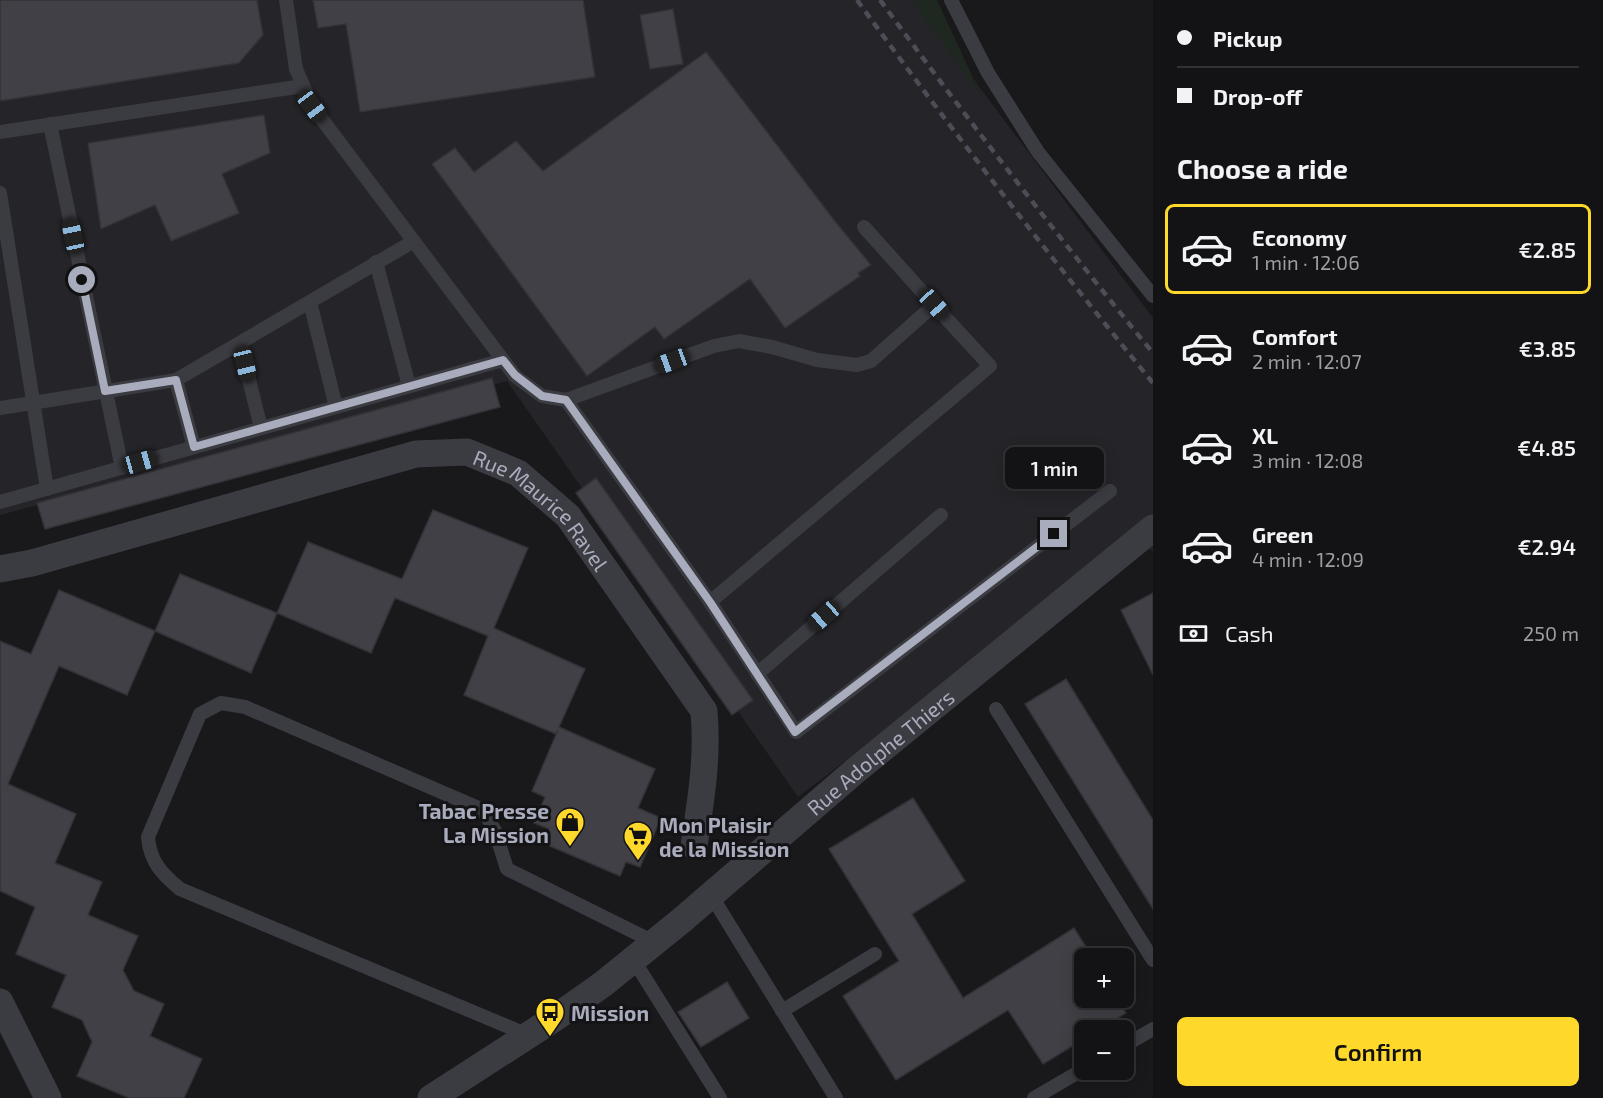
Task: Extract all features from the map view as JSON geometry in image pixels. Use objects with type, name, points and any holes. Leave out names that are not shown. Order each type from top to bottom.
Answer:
[{"type":"street","name":"Rue Maurice Ravel","points":[[0,569],[32,563],[416,454],[467,452],[518,473],[568,516],[704,711],[707,746],[703,791],[694,846]]},
{"type":"street","name":"Rue Adolphe Thiers","points":[[431,1098],[603,984],[855,771],[1153,528]]},
{"type":"street","points":[[0,1002],[48,1098]]},
{"type":"lane","points":[[286,0],[296,69],[312,106],[503,360],[515,375],[542,396],[566,400],[714,346],[739,341],[772,346],[818,360],[857,365],[871,361],[934,304]]},
{"type":"lane","points":[[951,0],[988,73],[1038,152],[1153,296]]},
{"type":"lane","points":[[0,132],[303,86]]},
{"type":"lane","points":[[50,124],[122,468]]},
{"type":"lane","points":[[0,193],[47,489]]},
{"type":"lane","points":[[710,602],[990,366],[864,227]]},
{"type":"lane","points":[[0,408],[176,380],[414,241]]},
{"type":"lane","points":[[376,262],[409,386]]},
{"type":"lane","points":[[310,302],[336,407]]},
{"type":"lane","points":[[240,343],[261,428]]},
{"type":"lane","points":[[0,502],[503,360]]},
{"type":"lane","points":[[176,380],[194,447]]},
{"type":"lane","points":[[566,400],[710,602],[795,732],[1110,491]]},
{"type":"lane","points":[[757,674],[941,515]]},
{"type":"lane","points":[[528,1035],[180,889],[163,875],[149,851],[148,837],[200,714],[221,703],[245,707],[483,810],[495,831],[507,868],[654,942]]},
{"type":"lane","points":[[996,710],[1153,960]]},
{"type":"lane","points":[[711,895],[836,1098]]},
{"type":"lane","points":[[782,1011],[876,954]]},
{"type":"lane","points":[[633,959],[720,1098]]},
{"type":"lane","points":[[1134,1040],[1153,1029]]},
{"type":"lane","points":[[1034,1098],[1074,1075]]},
{"type":"shaded area","points":[[0,0],[914,0],[1153,318],[1153,552],[1139,538],[798,797],[507,381],[0,515]]},
{"type":"shaded area","points":[[911,0],[937,0],[982,97]]},
{"type":"building","points":[[0,0],[257,0],[263,35],[239,63],[0,101]]},
{"type":"building","points":[[313,0],[583,0],[595,77],[360,112],[346,24],[318,28]]},
{"type":"building","points":[[673,9],[683,64],[650,69],[640,15]]},
{"type":"building","points":[[706,52],[871,265],[858,273],[860,276],[785,328],[750,279],[664,339],[655,327],[587,376],[432,164],[455,148],[474,172],[516,141],[543,171]]},
{"type":"building","points":[[264,115],[270,153],[222,174],[239,213],[171,241],[155,205],[101,229],[88,143]]},
{"type":"building","points":[[492,378],[500,407],[45,529],[37,503]]},
{"type":"building","points":[[596,478],[753,700],[732,715],[576,493]]},
{"type":"building","points":[[433,510],[528,548],[494,628],[585,669],[559,727],[655,769],[638,808],[661,818],[640,867],[626,862],[620,876],[543,843],[549,829],[534,823],[545,797],[532,791],[558,730],[556,734],[464,695],[488,636],[395,598],[371,653],[277,613],[308,542],[402,579]]},
{"type":"building","points":[[180,574],[277,613],[251,673],[155,631]]},
{"type":"building","points":[[59,590],[155,631],[127,695],[59,666],[8,784],[76,814],[55,863],[102,882],[88,915],[138,936],[123,970],[134,991],[164,1004],[150,1036],[202,1059],[184,1098],[129,1098],[77,1076],[92,1042],[82,1020],[52,1007],[66,975],[16,954],[35,907],[0,891],[0,641],[31,654]]},
{"type":"building","points":[[1153,593],[1153,675],[1121,610]]},
{"type":"building","points":[[1066,679],[1153,820],[1153,909],[1025,704]]},
{"type":"building","points":[[913,798],[965,881],[912,914],[963,998],[1074,928],[1087,948],[1074,948],[1074,1008],[1123,1008],[1126,1013],[1114,1020],[1074,1020],[1074,1045],[1043,1064],[1008,1010],[896,1080],[843,996],[899,961],[829,849]]},
{"type":"building","points":[[727,982],[749,1018],[701,1047],[678,1012]]},
{"type":"railway","points":[[857,0],[1002,194],[1153,383]]},
{"type":"railway","points":[[880,0],[1014,178],[1153,353]]},
{"type":"place","name":"Tabac Presse La Mission","points":[[570,848]]},
{"type":"place","name":"Mon Plaisir de la Mission","points":[[638,862]]},
{"type":"place","name":"Mission","points":[[550,1038]]},
{"type":"route","points":[[82,280],[105,391],[176,380],[194,447],[503,360],[515,375],[542,396],[566,400],[710,602],[795,732],[1054,534]]}]
